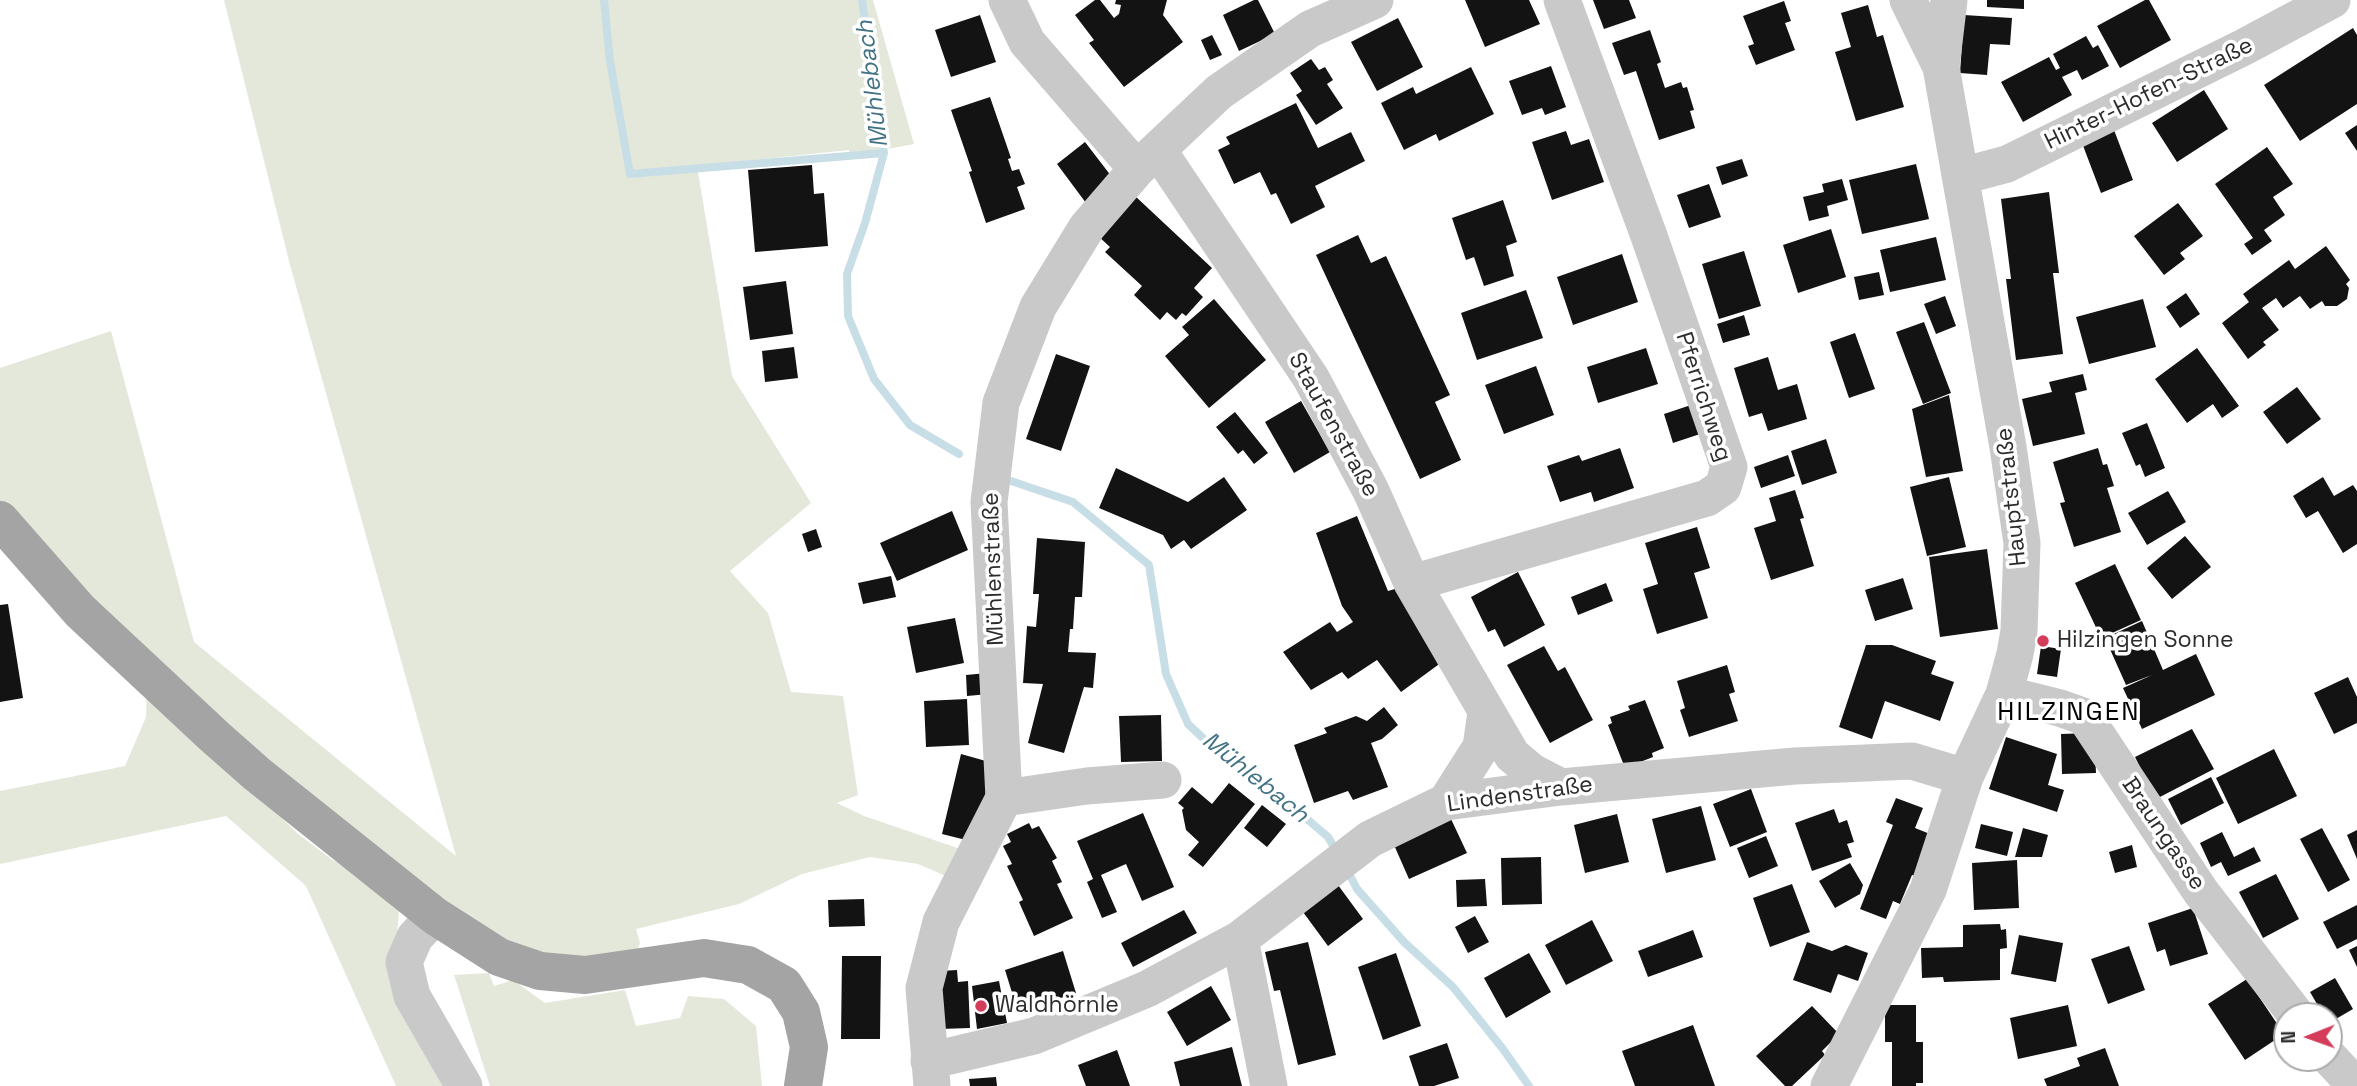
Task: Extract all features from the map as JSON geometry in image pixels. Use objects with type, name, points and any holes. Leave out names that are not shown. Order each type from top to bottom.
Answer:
[{"type":"main road","points":[[0,520],[80,611],[215,737],[257,774],[435,916],[499,957],[540,971],[585,975],[704,958],[748,965],[784,985],[802,1012],[809,1047],[803,1086]]},
{"type":"street","name":"Staufenstraße","points":[[1007,0],[1027,42],[1147,160],[1311,378],[1371,491],[1412,583],[1512,755],[1532,772],[1561,787]]},
{"type":"street","name":"Mühlenstraße","points":[[931,1073],[924,988],[941,922],[1004,798],[989,502],[1001,403],[1038,307],[1087,228],[1147,160],[1219,92],[1310,29],[1375,0]]},
{"type":"street","name":"Pferrichweg","points":[[1412,583],[1707,498],[1723,486],[1729,467],[1649,236],[1562,0]]},
{"type":"street","points":[[1908,0],[1941,67]]},
{"type":"street","name":"Hauptstraße","points":[[1829,1086],[1928,890],[1965,776],[2004,694],[2019,631],[2022,543],[1962,176],[1941,67],[1949,0]]},
{"type":"street","name":"Hinter-Hofen-Straße","points":[[1962,176],[2007,164],[2244,47],[2332,0]]},
{"type":"street","name":"Braungasse","points":[[2004,694],[2085,717],[2201,891],[2286,1002]]},
{"type":"street","points":[[1446,802],[1481,747],[1486,712]]},
{"type":"street","name":"Lindenstraße","points":[[931,1073],[1147,989],[1240,939],[1370,839],[1446,802],[1561,787],[1796,766],[1912,761],[1965,776]]},
{"type":"street","points":[[1004,798],[1087,786],[1163,780]]},
{"type":"street","points":[[435,916],[415,937],[404,962],[412,996],[464,1086]]},
{"type":"street","points":[[1240,939],[1269,1086]]},
{"type":"street","points":[[2343,1072],[2356,1086]]},
{"type":"shaded area","points":[[224,0],[873,0],[914,144],[850,156],[849,150],[697,166],[732,376],[811,503],[730,571],[768,613],[791,692],[843,696],[858,795],[837,803],[864,816],[975,854],[960,882],[918,864],[870,857],[802,874],[739,904],[636,929],[640,943],[629,972],[585,975],[435,916],[0,520],[0,368],[111,331],[194,642],[456,856],[290,265]]},
{"type":"shaded area","points":[[147,684],[297,833],[331,859],[389,891],[399,910],[397,937],[445,1086],[396,1086],[306,886],[226,816],[0,864],[0,791],[125,766],[146,717]]},
{"type":"shaded area","points":[[489,973],[494,986],[513,980],[545,1003],[625,990],[636,1026],[680,1018],[688,996],[724,999],[756,1026],[762,1086],[490,1086],[454,975]]},
{"type":"building","points":[[1095,0],[1100,0],[1114,18],[1119,14],[1121,5],[1115,4],[1116,0],[1167,0],[1163,15],[1183,42],[1124,87],[1089,43],[1094,40],[1075,15]]},
{"type":"building","points":[[1258,0],[1275,34],[1239,51],[1223,15]]},
{"type":"building","points":[[1465,0],[1529,0],[1540,24],[1485,47]]},
{"type":"building","points":[[1593,0],[1629,0],[1636,18],[1604,29]]},
{"type":"building","points":[[1987,0],[2024,0],[2024,9],[1987,7]]},
{"type":"building","points":[[2149,0],[2171,40],[2120,68],[2097,26]]},
{"type":"building","points":[[1784,1],[1791,21],[1785,23],[1795,50],[1756,65],[1748,46],[1754,44],[1743,16]]},
{"type":"building","points":[[1868,5],[1877,37],[1883,35],[1904,107],[1856,121],[1835,52],[1851,47],[1841,13]]},
{"type":"building","points":[[980,15],[996,62],[951,77],[935,30]]},
{"type":"building","points":[[1964,15],[2012,18],[2010,45],[1990,44],[1987,75],[1960,73]]},
{"type":"building","points":[[1398,18],[1423,67],[1377,91],[1351,42]]},
{"type":"building","points":[[2353,28],[2357,35],[2357,104],[2300,141],[2264,85]]},
{"type":"building","points":[[1650,30],[1661,62],[1657,64],[1665,88],[1681,82],[1683,88],[1687,87],[1694,110],[1690,111],[1695,128],[1659,140],[1636,71],[1624,75],[1612,43]]},
{"type":"building","points":[[1212,35],[1222,55],[1210,60],[1201,40]]},
{"type":"building","points":[[2086,36],[2093,48],[2098,45],[2109,66],[2082,80],[2077,70],[2062,77],[2072,95],[2023,122],[2001,82],[2049,57],[2056,70],[2060,68],[2053,54]]},
{"type":"building","points":[[1311,59],[1319,70],[1325,67],[1333,80],[1327,84],[1343,108],[1316,125],[1296,95],[1302,91],[1290,73]]},
{"type":"building","points":[[1551,66],[1566,107],[1545,115],[1542,108],[1522,115],[1509,81]]},
{"type":"building","points":[[1471,67],[1494,114],[1439,141],[1436,134],[1404,150],[1381,103],[1413,87],[1416,94]]},
{"type":"building","points":[[2204,90],[2228,129],[2177,162],[2152,123]]},
{"type":"building","points":[[990,97],[1011,158],[1008,159],[1012,171],[1019,169],[1025,184],[1017,187],[1025,209],[986,223],[951,110]]},
{"type":"building","points":[[1296,103],[1318,148],[1351,132],[1365,161],[1315,186],[1325,207],[1291,224],[1276,193],[1271,195],[1260,172],[1234,184],[1218,150],[1230,144],[1226,137]]},
{"type":"building","points":[[2357,125],[2357,151],[2345,133]]},
{"type":"building","points":[[2114,130],[2133,180],[2101,193],[2082,143]]},
{"type":"building","points":[[1566,131],[1571,145],[1589,139],[1604,182],[1552,200],[1532,142]]},
{"type":"building","points":[[1085,142],[1115,181],[1086,203],[1057,164]]},
{"type":"building","points":[[2267,147],[2293,184],[2273,197],[2285,215],[2264,230],[2272,241],[2252,255],[2244,244],[2253,238],[2215,184]]},
{"type":"building","points":[[1742,159],[1748,176],[1722,185],[1716,167]]},
{"type":"building","points":[[1916,164],[1929,219],[1862,234],[1849,180]]},
{"type":"building","points":[[812,165],[814,194],[824,193],[828,246],[755,252],[748,170]]},
{"type":"building","points":[[1842,179],[1848,200],[1827,206],[1829,216],[1809,221],[1803,197],[1824,192],[1822,184]]},
{"type":"building","points":[[1709,184],[1721,217],[1689,228],[1677,195]]},
{"type":"building","points":[[2049,192],[2059,273],[2053,273],[2063,354],[2016,360],[2006,279],[2011,279],[2001,199]]},
{"type":"building","points":[[1134,195],[1212,268],[1194,288],[1203,297],[1186,316],[1182,313],[1176,320],[1167,312],[1160,320],[1134,295],[1142,286],[1105,252],[1110,247],[1097,235]]},
{"type":"building","points":[[1503,200],[1517,242],[1506,246],[1514,276],[1484,286],[1474,257],[1466,260],[1452,218]]},
{"type":"building","points":[[2178,203],[2203,236],[2180,253],[2185,259],[2164,275],[2134,236]]},
{"type":"building","points":[[1831,229],[1846,277],[1798,293],[1783,245]]},
{"type":"building","points":[[1358,235],[1371,263],[1386,256],[1450,395],[1435,402],[1461,460],[1420,479],[1316,255]]},
{"type":"building","points":[[1936,237],[1946,280],[1890,292],[1880,250]]},
{"type":"building","points":[[2326,246],[2350,280],[2346,284],[2349,288],[2347,299],[2337,306],[2325,306],[2322,301],[2310,309],[2300,296],[2283,308],[2276,298],[2262,308],[2279,330],[2263,342],[2266,345],[2248,359],[2222,323],[2249,302],[2243,294],[2289,260],[2295,269]]},
{"type":"building","points":[[1744,251],[1761,306],[1719,319],[1702,264]]},
{"type":"building","points":[[1622,254],[1638,302],[1573,325],[1557,277]]},
{"type":"building","points":[[1879,272],[1884,295],[1859,300],[1854,277]]},
{"type":"building","points":[[786,281],[793,334],[750,340],[743,287]]},
{"type":"building","points":[[1526,290],[1543,338],[1477,360],[1461,313]]},
{"type":"building","points":[[2186,293],[2200,314],[2180,328],[2166,307]]},
{"type":"building","points":[[1945,296],[1956,326],[1936,334],[1924,304]]},
{"type":"building","points":[[1214,299],[1266,360],[1209,408],[1165,356],[1189,335],[1182,327]]},
{"type":"building","points":[[2143,299],[2156,347],[2089,364],[2076,317]]},
{"type":"building","points":[[1744,315],[1750,335],[1723,343],[1717,324]]},
{"type":"building","points":[[1924,322],[1951,393],[1923,404],[1896,332]]},
{"type":"building","points":[[1855,333],[1875,389],[1849,398],[1830,342]]},
{"type":"building","points":[[794,347],[798,378],[765,382],[762,351]]},
{"type":"building","points":[[1646,348],[1658,384],[1598,403],[1587,367]]},
{"type":"building","points":[[2197,348],[2239,406],[2222,418],[2213,404],[2187,423],[2155,379]]},
{"type":"building","points":[[1056,354],[1090,366],[1061,451],[1026,439]]},
{"type":"building","points":[[1768,357],[1778,390],[1797,384],[1807,419],[1768,431],[1762,413],[1749,417],[1734,368]]},
{"type":"building","points":[[1536,366],[1554,415],[1504,434],[1485,385]]},
{"type":"building","points":[[2083,374],[2087,390],[2075,393],[2085,434],[2033,446],[2022,399],[2052,392],[2049,382]]},
{"type":"building","points":[[2297,387],[2321,419],[2287,444],[2263,412]]},
{"type":"building","points":[[1949,395],[1963,471],[1926,477],[1912,409]]},
{"type":"building","points":[[1301,401],[1330,452],[1294,473],[1265,422]]},
{"type":"building","points":[[1697,403],[1706,432],[1673,443],[1664,414]]},
{"type":"building","points":[[1235,412],[1268,453],[1254,464],[1243,450],[1238,454],[1216,427]]},
{"type":"building","points":[[2147,423],[2165,468],[2145,477],[2140,464],[2136,466],[2122,433]]},
{"type":"building","points":[[1826,439],[1837,473],[1802,485],[1791,451]]},
{"type":"building","points":[[1620,448],[1634,488],[1594,502],[1591,492],[1560,502],[1547,466],[1579,455],[1582,461]]},
{"type":"building","points":[[2098,448],[2114,486],[2107,488],[2121,532],[2074,547],[2060,503],[2065,502],[2053,462]]},
{"type":"building","points":[[1788,455],[1795,476],[1761,488],[1754,467]]},
{"type":"building","points":[[1116,468],[1188,502],[1224,477],[1247,510],[1191,549],[1184,540],[1171,549],[1163,535],[1099,508]]},
{"type":"building","points":[[1949,477],[1966,547],[1927,556],[1910,487]]},
{"type":"building","points":[[2323,477],[2334,496],[2353,485],[2357,491],[2357,544],[2343,553],[2318,511],[2306,518],[2293,496]]},
{"type":"building","points":[[1795,490],[1804,518],[1800,519],[1814,566],[1771,580],[1754,528],[1776,521],[1769,498]]},
{"type":"building","points":[[2168,491],[2186,522],[2147,545],[2128,513]]},
{"type":"building","points":[[952,511],[968,550],[897,581],[880,543]]},
{"type":"building","points":[[1357,516],[1388,591],[1395,589],[1442,662],[1401,692],[1377,660],[1348,679],[1342,672],[1311,690],[1283,652],[1330,622],[1337,632],[1353,622],[1342,606],[1316,533]]},
{"type":"building","points":[[1697,527],[1710,568],[1694,573],[1708,618],[1657,634],[1643,589],[1658,584],[1645,543]]},
{"type":"building","points":[[816,529],[822,547],[808,552],[802,534]]},
{"type":"building","points":[[2185,536],[2211,567],[2172,599],[2147,568]]},
{"type":"building","points":[[1037,538],[1085,542],[1082,597],[1075,597],[1068,652],[1096,653],[1093,688],[1084,687],[1064,753],[1028,743],[1043,684],[1023,683],[1027,626],[1036,627],[1039,594],[1033,594]]},
{"type":"building","points":[[1987,549],[1998,629],[1940,637],[1929,557]]},
{"type":"building","points":[[2115,564],[2141,620],[2101,638],[2075,583]]},
{"type":"building","points":[[1518,572],[1545,625],[1504,647],[1495,629],[1488,632],[1471,597]]},
{"type":"building","points":[[891,576],[896,597],[863,604],[858,583]]},
{"type":"building","points":[[1903,578],[1913,609],[1875,621],[1865,590]]},
{"type":"building","points":[[1606,583],[1613,601],[1578,615],[1571,597]]},
{"type":"building","points":[[8,604],[23,698],[0,702],[0,605]]},
{"type":"building","points":[[955,618],[964,663],[916,673],[907,627]]},
{"type":"building","points":[[2142,621],[2163,670],[2196,654],[2215,695],[2142,729],[2123,688],[2152,675],[2126,685],[2105,638]]},
{"type":"building","points":[[1866,645],[1892,645],[1936,661],[1931,674],[1954,682],[1940,721],[1885,701],[1872,739],[1839,727]]},
{"type":"building","points":[[1544,646],[1558,671],[1565,667],[1593,720],[1550,743],[1507,665]]},
{"type":"building","points":[[2041,646],[2061,649],[2057,677],[2037,674]]},
{"type":"building","points":[[1727,665],[1735,692],[1729,694],[1738,721],[1689,737],[1680,710],[1685,708],[1677,681]]},
{"type":"building","points":[[987,673],[989,694],[967,696],[966,675]]},
{"type":"building","points":[[2348,677],[2357,697],[2357,723],[2334,734],[2314,693]]},
{"type":"building","points":[[967,699],[969,745],[926,747],[924,701]]},
{"type":"building","points":[[1645,700],[1664,748],[1652,753],[1653,757],[1625,768],[1608,725],[1612,723],[1610,717],[1630,710],[1628,706]]},
{"type":"building","points":[[1384,707],[1398,725],[1382,739],[1371,743],[1388,787],[1353,800],[1348,791],[1314,803],[1294,745],[1327,733],[1324,728],[1356,716],[1367,721]]},
{"type":"building","points":[[1161,715],[1162,761],[1121,762],[1119,716]]},
{"type":"building","points":[[2192,729],[2214,769],[2156,799],[2135,757]]},
{"type":"building","points":[[2089,733],[2095,752],[2096,773],[2062,774],[2061,734]]},
{"type":"building","points":[[2006,737],[2057,754],[2048,785],[2064,790],[2057,812],[1989,789]]},
{"type":"building","points":[[2274,749],[2297,796],[2238,824],[2216,778]]},
{"type":"building","points":[[961,754],[993,763],[974,842],[942,834]]},
{"type":"building","points":[[2211,777],[2224,803],[2181,825],[2168,799]]},
{"type":"building","points":[[1229,783],[1255,804],[1203,867],[1188,855],[1199,842],[1186,830],[1182,810],[1184,808],[1178,803],[1192,787],[1212,804]]},
{"type":"building","points":[[1751,789],[1767,832],[1730,847],[1713,804]]},
{"type":"building","points":[[1896,798],[1923,808],[1915,828],[1935,836],[1919,877],[1912,875],[1900,904],[1893,901],[1886,919],[1860,909],[1893,825],[1886,822]]},
{"type":"building","points":[[1262,805],[1286,824],[1267,847],[1244,828]]},
{"type":"building","points":[[1701,806],[1716,860],[1666,873],[1652,819]]},
{"type":"building","points":[[1834,809],[1839,823],[1847,820],[1854,842],[1847,844],[1852,857],[1812,871],[1795,823]]},
{"type":"building","points":[[1143,813],[1174,887],[1142,901],[1126,864],[1101,875],[1117,912],[1102,918],[1087,882],[1093,879],[1077,841]]},
{"type":"building","points":[[1617,814],[1629,862],[1585,873],[1574,825]]},
{"type":"building","points":[[1451,819],[1467,853],[1409,879],[1394,845]]},
{"type":"building","points":[[1029,823],[1032,829],[1039,826],[1057,858],[1052,861],[1062,882],[1057,884],[1073,918],[1034,936],[1019,902],[1023,900],[1007,866],[1012,864],[1003,846],[1011,842],[1007,834]]},
{"type":"building","points":[[1981,824],[2013,832],[2007,856],[1975,848]]},
{"type":"building","points":[[2023,828],[2048,835],[2042,857],[2015,857]]},
{"type":"building","points":[[2322,828],[2350,880],[2328,892],[2300,839]]},
{"type":"building","points":[[2357,830],[2357,859],[2347,835]]},
{"type":"building","points":[[2222,832],[2234,857],[2254,847],[2261,861],[2228,876],[2221,862],[2211,867],[2200,843]]},
{"type":"building","points":[[1766,836],[1778,866],[1749,878],[1737,848]]},
{"type":"building","points":[[2132,845],[2137,867],[2115,873],[2109,852]]},
{"type":"building","points":[[1541,857],[1542,904],[1502,905],[1501,858]]},
{"type":"building","points":[[2017,860],[2019,908],[1974,910],[1972,863]]},
{"type":"building","points":[[1850,863],[1863,885],[1860,894],[1835,908],[1819,881]]},
{"type":"building","points":[[2276,874],[2299,919],[2263,938],[2239,892]]},
{"type":"building","points":[[1485,879],[1487,906],[1457,907],[1456,880]]},
{"type":"building","points":[[1792,884],[1810,932],[1770,947],[1753,898]]},
{"type":"building","points":[[1338,885],[1363,919],[1328,946],[1303,912]]},
{"type":"building","points":[[864,899],[865,926],[829,927],[828,900]]},
{"type":"building","points":[[2357,905],[2357,939],[2337,949],[2323,922]]},
{"type":"building","points":[[2193,908],[2208,954],[2170,966],[2165,949],[2157,952],[2148,923]]},
{"type":"building","points":[[1184,910],[1197,933],[1133,967],[1121,943]]},
{"type":"building","points":[[1475,916],[1489,942],[1468,953],[1455,927]]},
{"type":"building","points":[[1592,920],[1613,961],[1566,985],[1545,945]]},
{"type":"building","points":[[2000,924],[2001,930],[2006,929],[2007,948],[2000,949],[2000,980],[1944,982],[1943,977],[1922,978],[1921,948],[1963,947],[1963,925]]},
{"type":"building","points":[[1693,930],[1703,957],[1648,977],[1638,951]]},
{"type":"building","points":[[2019,935],[2063,943],[2056,982],[2011,974]]},
{"type":"building","points":[[1308,942],[1336,1055],[1298,1065],[1280,990],[1274,991],[1265,952]]},
{"type":"building","points":[[1807,942],[1832,951],[1846,945],[1868,953],[1858,981],[1838,974],[1831,993],[1793,980]]},
{"type":"building","points":[[2129,946],[2145,990],[2108,1004],[2091,959]]},
{"type":"building","points":[[2357,946],[2357,967],[2349,950]]},
{"type":"building","points":[[1063,951],[1076,993],[1018,1012],[1005,970]]},
{"type":"building","points":[[1396,953],[1421,1026],[1383,1040],[1358,967]]},
{"type":"building","points":[[1529,953],[1551,992],[1506,1018],[1484,978]]},
{"type":"building","points":[[842,956],[881,956],[880,1039],[841,1039]]},
{"type":"building","points":[[957,970],[958,982],[968,981],[970,1028],[940,1029],[940,971]]},
{"type":"building","points":[[2335,978],[2353,1009],[2343,1015],[2343,1002],[2316,1002],[2310,992]]},
{"type":"building","points":[[2247,979],[2273,1018],[2273,1041],[2245,1060],[2208,1004]]},
{"type":"building","points":[[999,981],[1007,1023],[977,1029],[972,986]]},
{"type":"building","points":[[1211,986],[1231,1020],[1187,1046],[1167,1012]]},
{"type":"building","points":[[1885,1005],[1916,1005],[1916,1042],[1923,1042],[1923,1083],[1916,1083],[1916,1086],[1892,1086],[1892,1042],[1885,1042]]},
{"type":"building","points":[[2068,1005],[2077,1046],[2018,1059],[2010,1018]]},
{"type":"building","points":[[1812,1006],[1839,1034],[1822,1051],[1825,1055],[1792,1086],[1785,1086],[1756,1056]]},
{"type":"building","points":[[1693,1025],[1715,1086],[1635,1086],[1622,1051]]},
{"type":"building","points":[[1447,1043],[1459,1078],[1434,1086],[1419,1086],[1409,1056]]},
{"type":"building","points":[[1232,1047],[1242,1086],[1180,1086],[1174,1062]]},
{"type":"building","points":[[2105,1048],[2119,1086],[2047,1086],[2044,1079],[2080,1066],[2077,1058]]},
{"type":"building","points":[[1117,1050],[1130,1086],[1086,1086],[1078,1065]]},
{"type":"building","points":[[996,1077],[997,1086],[970,1086],[969,1079]]},
{"type":"waterway","points":[[604,0],[610,61],[630,174],[884,153]]},
{"type":"waterway","name":"Mühlebach","points":[[862,0],[884,153],[865,223],[847,274],[848,316],[874,379],[910,425],[959,454]]},
{"type":"waterway","name":"Mühlebach","points":[[1011,481],[1073,502],[1149,565],[1166,674],[1188,724],[1223,757],[1259,778],[1328,837],[1338,854]]},
{"type":"waterway","name":"Mühlebach","points":[[1346,868],[1357,889],[1404,942],[1453,987],[1529,1086]]},
{"type":"place","name":"Hilzingen Sonne","points":[[2043,641]]},
{"type":"place","name":"Waldhörnle","points":[[981,1006]]},
{"type":"district","name":"HILZINGEN","points":[[2069,713]]}]
